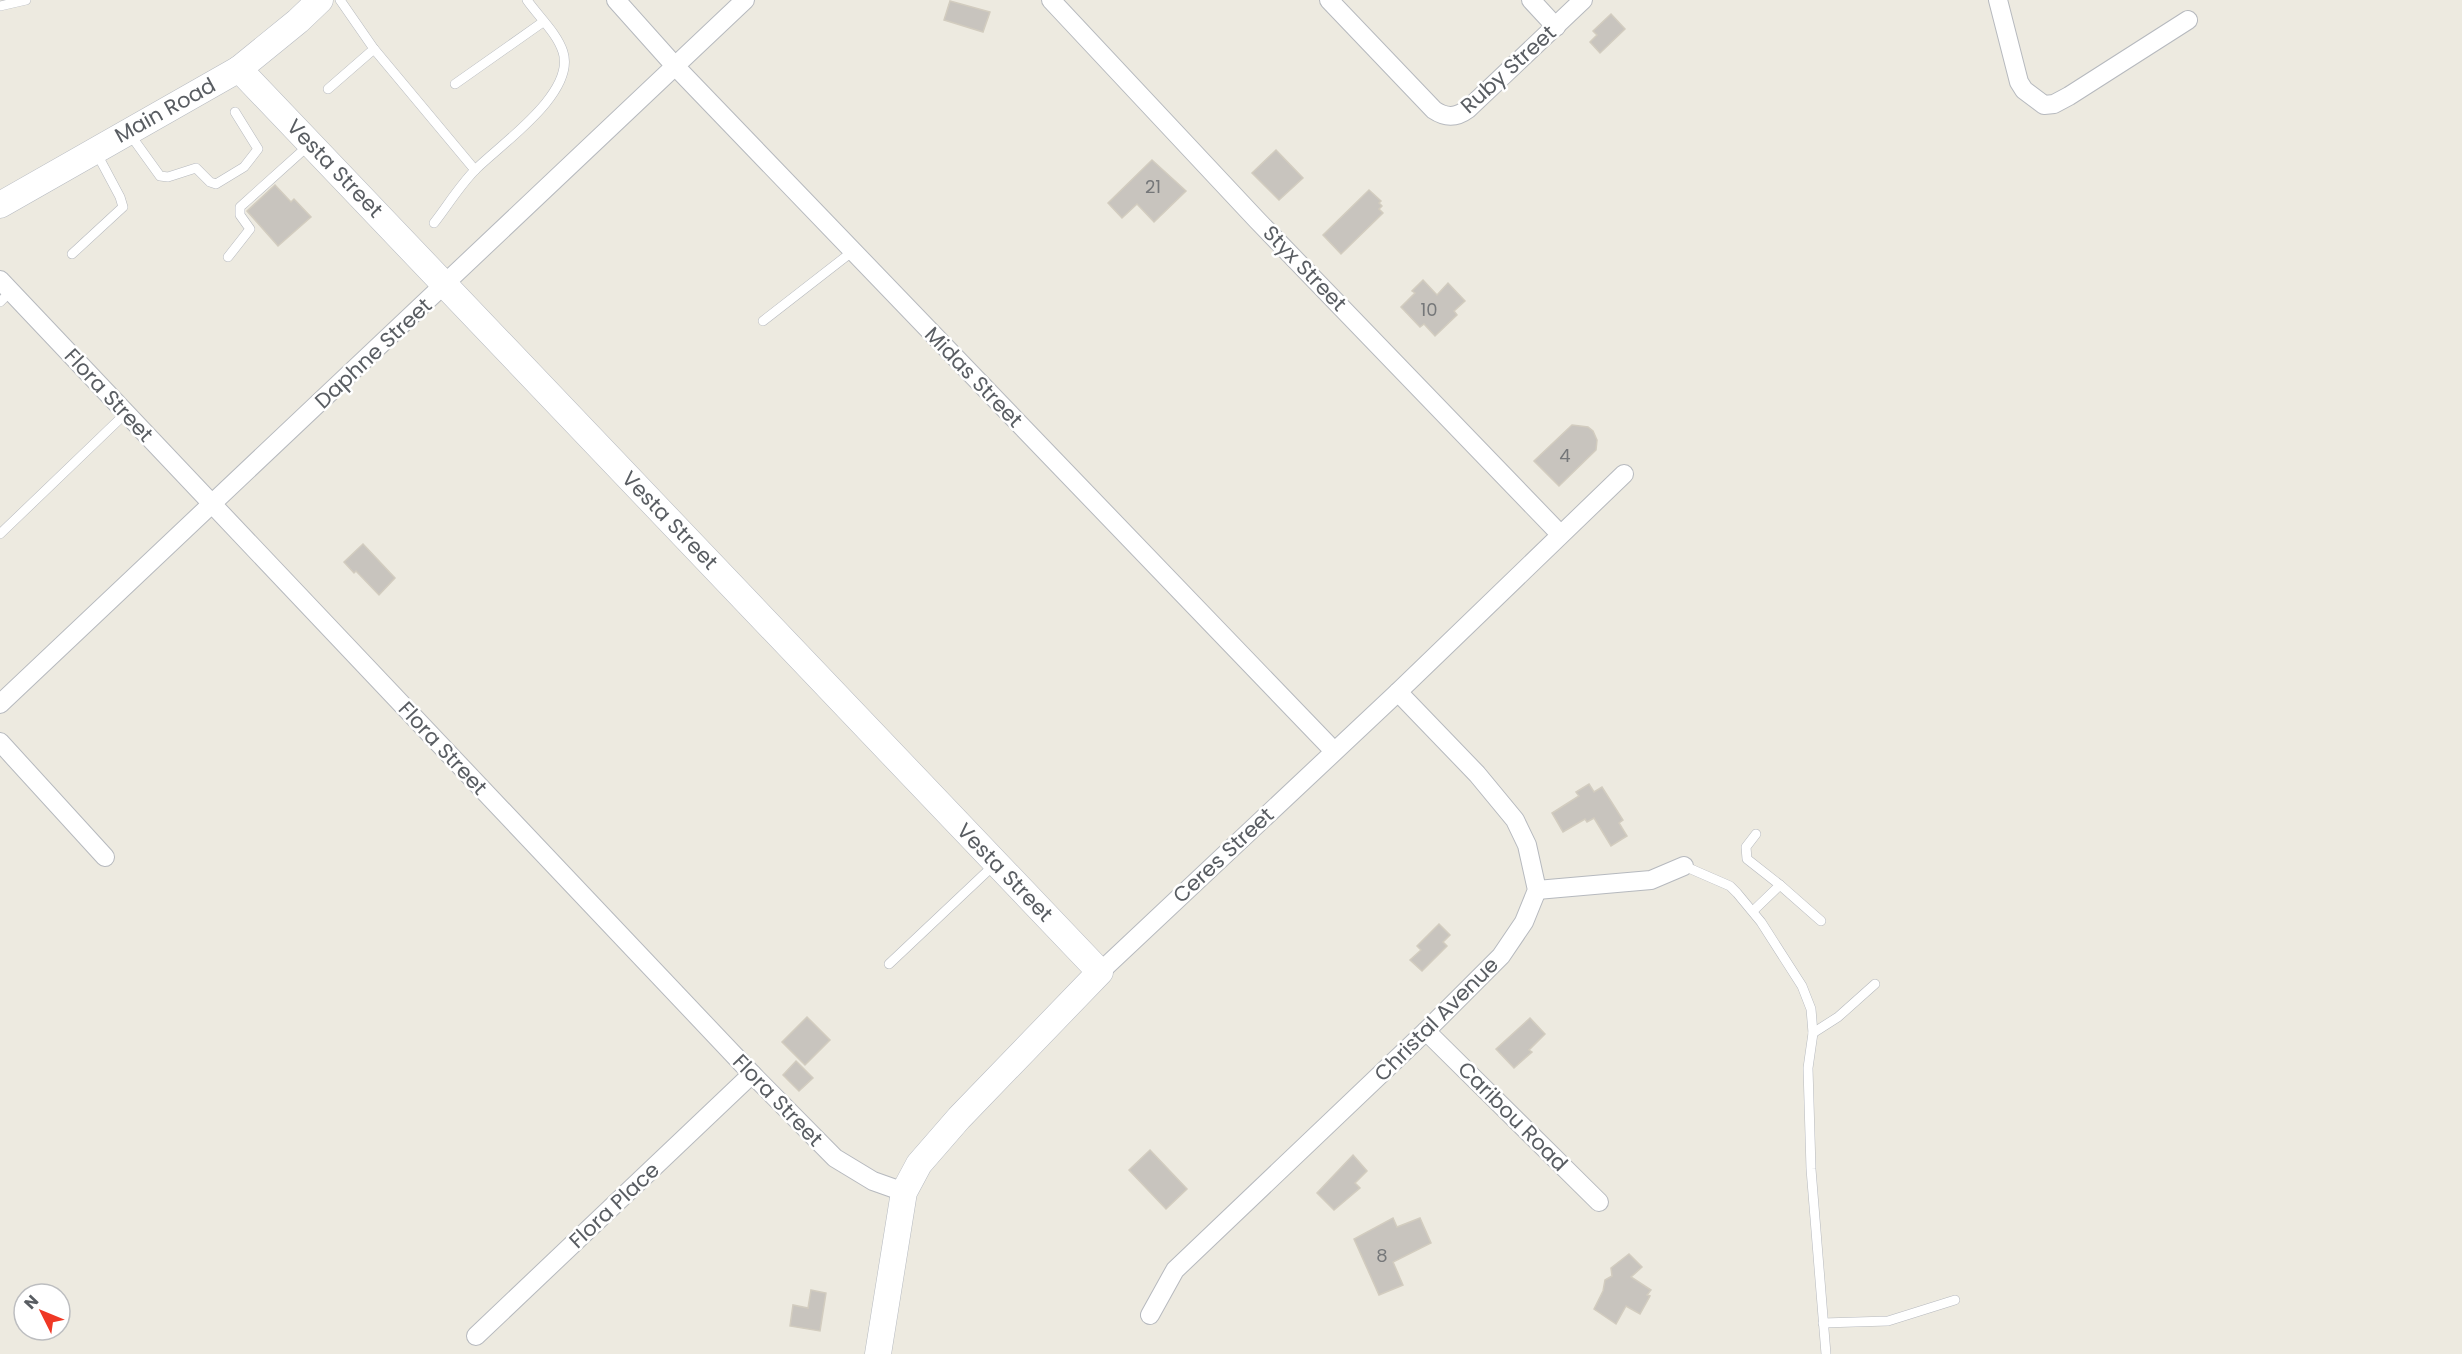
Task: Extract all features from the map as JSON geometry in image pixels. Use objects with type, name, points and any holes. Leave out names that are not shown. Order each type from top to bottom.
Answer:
[{"type":"street","name":"Main Road","points":[[0,204],[239,69],[320,0]]},
{"type":"street","name":"Midas Street","points":[[616,0],[675,66],[1334,751]]},
{"type":"street","name":"Daphne Street","points":[[0,704],[745,0]]},
{"type":"street","name":"Styx Street","points":[[1051,0],[1257,220],[1560,534]]},
{"type":"street","name":"Ruby Street","points":[[1329,0],[1434,110],[1443,116],[1450,117],[1468,109],[1583,0]]},
{"type":"street","points":[[1531,0],[1556,27]]},
{"type":"street","points":[[1998,0],[2019,82],[2024,90],[2044,105],[2054,104],[2069,96],[2188,20]]},
{"type":"street","name":"Vesta Street","points":[[239,69],[1100,972]]},
{"type":"street","name":"Flora Street","points":[[4,291],[126,413],[752,1074],[836,1158],[873,1180],[904,1192]]},
{"type":"street","name":"Ceres Street","points":[[878,1354],[904,1192],[919,1164],[959,1118],[1100,972],[1398,692],[1624,474]]},
{"type":"street","points":[[1398,692],[1477,774],[1515,820],[1527,845],[1537,890],[1651,880],[1684,866]]},
{"type":"street","points":[[0,742],[105,857]]},
{"type":"street","name":"Christal Avenue","points":[[1150,1315],[1175,1270],[1426,1031],[1514,941],[1537,890]]},
{"type":"street","name":"Caribou Road","points":[[1426,1031],[1599,1202]]},
{"type":"street","name":"Flora Place","points":[[476,1336],[752,1074]]},
{"type":"lane","points":[[0,6],[26,0]]},
{"type":"lane","points":[[340,0],[374,49],[475,170]]},
{"type":"lane","points":[[434,223],[475,170],[546,104],[559,82],[564,65],[564,54],[526,0]]},
{"type":"lane","points":[[455,84],[543,22]]},
{"type":"lane","points":[[328,89],[374,49]]},
{"type":"lane","points":[[128,131],[160,176],[168,177],[196,168],[210,182],[216,184],[244,167],[258,149],[235,111]]},
{"type":"lane","points":[[228,257],[250,229],[240,214],[240,207],[311,144]]},
{"type":"lane","points":[[72,255],[123,207],[95,150]]},
{"type":"lane","points":[[763,321],[853,252]]},
{"type":"lane","points":[[0,534],[126,413]]},
{"type":"lane","points":[[1756,834],[1746,848],[1747,859],[1821,921]]},
{"type":"lane","points":[[889,964],[996,863]]},
{"type":"lane","points":[[1684,866],[1730,886],[1753,910],[1802,986],[1811,1009],[1813,1033],[1808,1068],[1811,1169],[1826,1354]]},
{"type":"lane","points":[[1753,910],[1780,885]]},
{"type":"lane","points":[[1813,1033],[1838,1017],[1875,984]]},
{"type":"lane","points":[[1823,1323],[1888,1321],[1955,1300]]},
{"type":"building","points":[[950,1],[990,12],[983,32],[944,20]]},
{"type":"building","points":[[1611,14],[1625,29],[1600,53],[1590,42],[1597,35],[1593,31]]},
{"type":"building","points":[[1276,150],[1303,178],[1279,200],[1252,173]]},
{"type":"building","points":[[1152,160],[1186,191],[1154,222],[1137,204],[1122,218],[1108,203]]},
{"type":"building","points":[[275,185],[291,202],[294,199],[311,217],[278,246],[247,211]]},
{"type":"building","points":[[1369,190],[1381,201],[1379,203],[1382,206],[1379,209],[1383,213],[1341,254],[1323,235]]},
{"type":"building","points":[[1423,280],[1437,295],[1448,283],[1465,301],[1454,311],[1457,315],[1435,336],[1424,324],[1420,327],[1401,307],[1415,293],[1412,291]]},
{"type":"building","points":[[1572,425],[1588,427],[1593,431],[1597,440],[1596,450],[1559,486],[1534,461]]},
{"type":"building","points":[[363,544],[395,578],[379,595],[344,562]]},
{"type":"building","points":[[1589,784],[1594,792],[1602,787],[1623,820],[1619,823],[1627,836],[1611,846],[1594,818],[1587,822],[1585,819],[1563,832],[1552,813],[1579,796],[1576,792]]},
{"type":"building","points":[[1439,924],[1450,935],[1443,942],[1447,946],[1422,971],[1410,960],[1421,950],[1417,946]]},
{"type":"building","points":[[807,1017],[830,1040],[805,1065],[782,1042]]},
{"type":"building","points":[[1530,1018],[1545,1034],[1529,1050],[1532,1052],[1514,1068],[1496,1049]]},
{"type":"building","points":[[796,1061],[813,1078],[799,1091],[783,1075]]},
{"type":"building","points":[[1150,1150],[1187,1189],[1166,1209],[1129,1170]]},
{"type":"building","points":[[1353,1155],[1367,1171],[1355,1183],[1360,1188],[1334,1210],[1317,1193]]},
{"type":"building","points":[[1393,1218],[1397,1227],[1420,1218],[1431,1243],[1393,1262],[1403,1285],[1379,1295],[1354,1239]]},
{"type":"building","points":[[1629,1254],[1642,1267],[1631,1277],[1651,1290],[1647,1295],[1650,1296],[1640,1314],[1626,1306],[1616,1324],[1594,1309],[1603,1291],[1605,1280],[1612,1276],[1611,1268]]},
{"type":"building","points":[[811,1290],[826,1293],[820,1331],[790,1326],[793,1305],[808,1308]]}]
